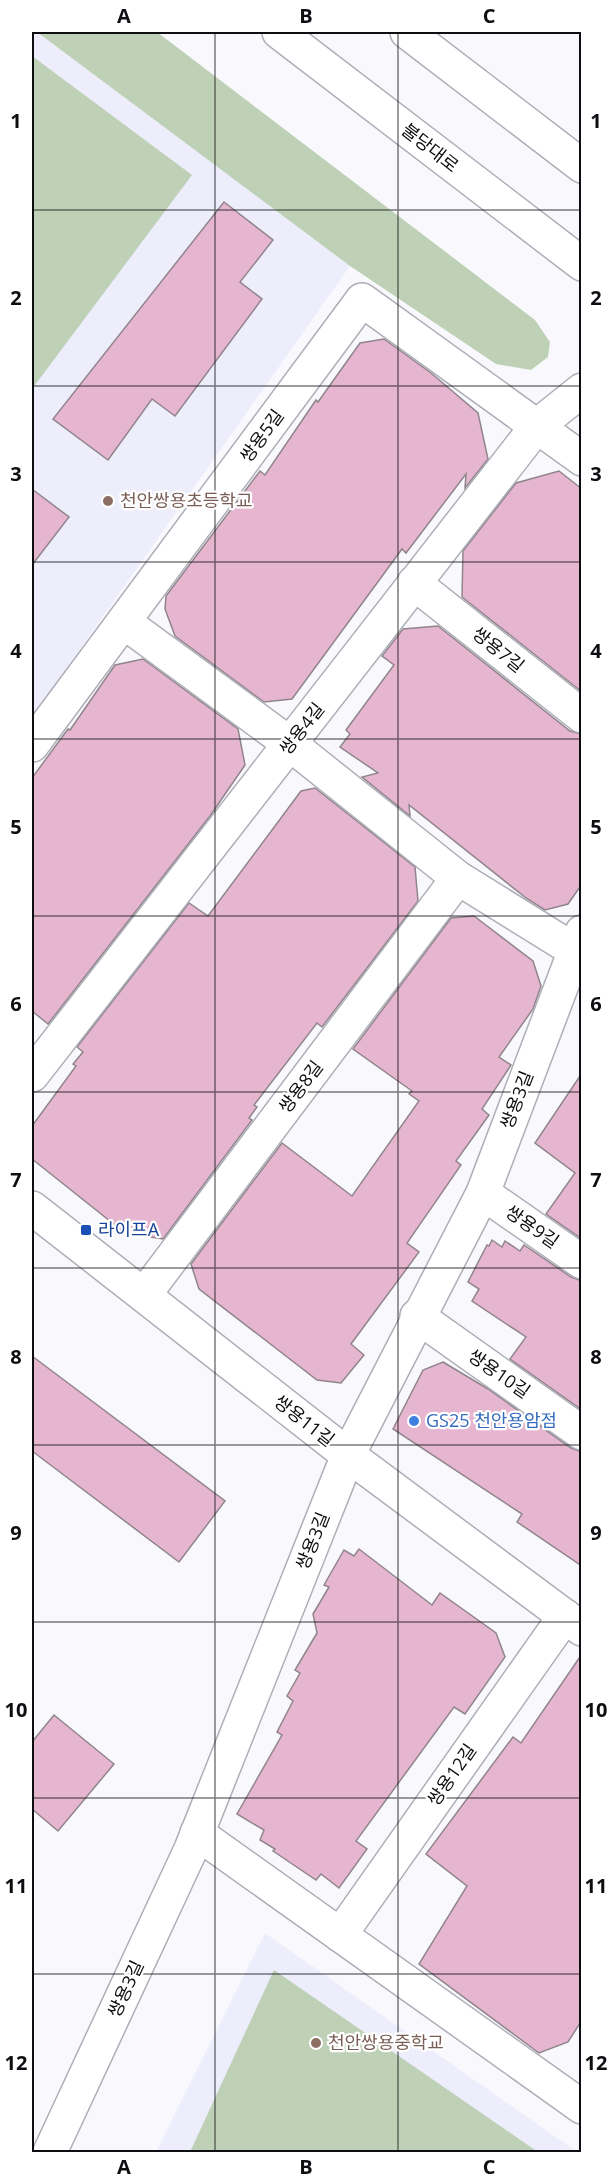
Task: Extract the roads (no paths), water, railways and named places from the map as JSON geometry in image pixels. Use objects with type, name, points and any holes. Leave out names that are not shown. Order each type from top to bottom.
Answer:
[{"type":"street","name":"불당대로","points":[[279,32],[582,264]]},
{"type":"street","points":[[407,32],[582,166]]},
{"type":"street","name":"쌍용5길","points":[[32,745],[362,300],[537,426]]},
{"type":"street","name":"쌍용4길","points":[[32,1075],[537,426],[582,390]]},
{"type":"street","points":[[537,426],[582,459]]},
{"type":"street","name":"쌍용7길","points":[[414,583],[582,716]]},
{"type":"street","points":[[124,622],[290,744],[458,878],[579,946]]},
{"type":"street","name":"쌍용8길","points":[[144,1295],[458,878]]},
{"type":"street","name":"쌍용3길","points":[[50,2152],[197,1833],[348,1455],[417,1316],[483,1193],[579,946]]},
{"type":"street","name":"쌍용9길","points":[[483,1193],[582,1262]]},
{"type":"street","name":"쌍용11길","points":[[32,1208],[348,1455],[573,1622]]},
{"type":"street","name":"쌍용10길","points":[[417,1316],[582,1432]]},
{"type":"street","name":"쌍용12길","points":[[340,1935],[573,1622]]},
{"type":"street","points":[[197,1833],[340,1935],[576,2092]]},
{"type":"place","name":"천안쌍용초등학교","points":[[108,501]]},
{"type":"place","name":"라이프A","points":[[86,1230]]},
{"type":"place","name":"GS25 천안용암점","points":[[414,1421]]},
{"type":"place","name":"천안쌍용중학교","points":[[316,2043]]}]
